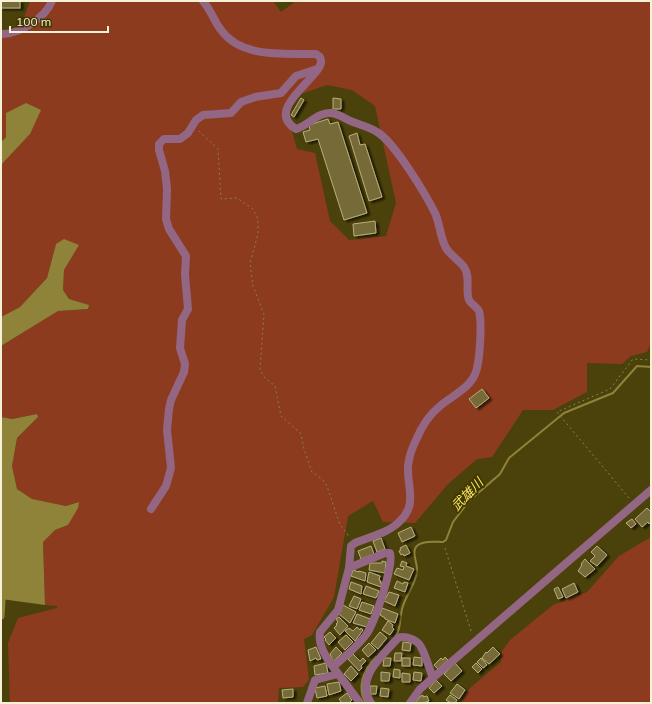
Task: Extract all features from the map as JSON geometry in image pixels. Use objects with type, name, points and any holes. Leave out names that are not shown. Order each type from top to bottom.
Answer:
[{"type":"street","points":[[1,34],[8,34],[22,30],[45,13],[52,1]]},
{"type":"street","points":[[203,1],[208,6],[221,30],[241,47],[268,52],[316,54],[320,57],[321,63],[318,68],[295,94],[286,108],[286,117],[289,124],[296,129],[302,127],[312,119],[329,113],[340,115],[352,122],[366,125],[381,134],[398,153],[435,214],[446,248],[464,267],[468,274],[469,300],[479,310],[480,324],[478,363],[474,379],[464,389],[439,407],[428,420],[416,440],[410,455],[408,467],[411,502],[408,511],[398,523],[385,531],[351,546],[349,568],[338,610],[320,632],[319,636],[328,662],[358,702]]},
{"type":"street","points":[[151,509],[166,486],[171,468],[167,430],[169,409],[171,400],[184,372],[185,364],[180,348],[182,320],[188,309],[185,275],[186,256],[169,229],[166,219],[167,189],[159,144],[164,139],[180,139],[188,133],[196,120],[203,115],[231,113],[241,102],[254,97],[282,94],[296,76],[318,68]]},
{"type":"street","points":[[410,703],[420,689],[651,490]]},
{"type":"street","points":[[307,703],[315,680],[335,671],[369,630],[380,601],[392,557],[390,553],[385,554],[349,568]]},
{"type":"street","points":[[371,703],[365,692],[366,680],[373,666],[398,638],[402,636],[421,645],[433,678]]},
{"type":"path","points":[[196,120],[196,127],[218,149],[221,199],[237,198],[252,209],[258,219],[258,234],[250,263],[253,286],[264,314],[260,369],[264,377],[275,386],[282,416],[301,434],[304,449],[312,472],[322,479],[327,486],[340,525],[347,533],[351,546]]},
{"type":"path","points":[[635,504],[557,412],[610,389],[633,359],[651,360]]},
{"type":"path","points":[[445,548],[472,635],[476,641]]},
{"type":"shaded area","points":[[30,1],[273,1],[281,12],[296,1],[651,1],[651,343],[647,352],[631,356],[622,364],[587,363],[587,392],[553,410],[523,410],[492,457],[477,459],[448,484],[415,523],[383,522],[373,501],[348,516],[334,597],[312,635],[304,639],[309,680],[303,687],[279,688],[278,703],[10,703],[8,643],[18,618],[57,608],[57,606],[45,605],[43,542],[55,530],[68,525],[78,502],[66,506],[31,499],[17,489],[12,466],[17,438],[38,417],[37,414],[12,419],[1,417],[1,346],[58,311],[88,309],[88,305],[69,299],[63,290],[64,270],[79,245],[56,244],[47,278],[20,307],[1,317],[1,165],[30,134],[6,137],[1,142],[1,38],[17,36]],"holes":[[[327,85],[352,90],[375,106],[396,203],[386,236],[349,240],[330,221],[315,153],[297,149],[287,114],[298,95]]]},
{"type":"shaded area","points":[[26,103],[41,110],[30,134],[1,165],[1,142],[6,137],[6,113]]},
{"type":"shaded area","points":[[64,239],[79,245],[64,270],[63,290],[69,299],[89,305],[88,309],[58,311],[1,346],[1,317],[20,307],[47,278],[56,244]]},
{"type":"shaded area","points":[[37,414],[38,417],[17,438],[12,466],[17,489],[32,499],[66,506],[79,502],[78,508],[68,525],[55,530],[43,542],[45,605],[1,599],[1,417],[12,419]]},
{"type":"shaded area","points":[[651,537],[651,703],[460,703],[470,688],[501,662],[502,651],[510,640],[553,605],[587,592],[619,556]]},
{"type":"building","points":[[1,1],[20,1],[20,8],[1,8]]},
{"type":"building","points":[[301,98],[304,100],[294,117],[291,115]]},
{"type":"building","points":[[333,98],[341,99],[341,109],[333,109]]},
{"type":"building","points":[[328,119],[330,124],[338,122],[367,213],[344,220],[318,139],[306,142],[303,132],[310,130],[309,125]]},
{"type":"building","points":[[357,133],[360,145],[365,144],[382,197],[369,201],[349,136]]},
{"type":"building","points":[[375,221],[376,233],[354,236],[353,224]]},
{"type":"building","points":[[482,389],[489,398],[476,408],[469,399]]},
{"type":"building","points":[[647,508],[651,512],[651,522],[649,524],[648,522],[642,527],[635,519]]},
{"type":"building","points":[[632,519],[636,524],[631,528],[626,523]]},
{"type":"building","points":[[411,527],[415,536],[402,542],[398,533]]},
{"type":"building","points":[[381,538],[385,549],[377,552],[373,541]]},
{"type":"building","points":[[406,545],[410,553],[404,556],[403,554],[401,555],[399,551],[401,550],[400,548]]},
{"type":"building","points":[[371,546],[374,554],[361,559],[358,551]]},
{"type":"building","points":[[597,546],[607,555],[597,566],[590,561],[595,556],[591,552]]},
{"type":"building","points":[[585,559],[595,569],[585,577],[578,571]]},
{"type":"building","points":[[382,561],[386,562],[385,573],[369,570],[370,563],[382,563]]},
{"type":"building","points":[[402,561],[407,563],[406,566],[414,569],[409,580],[394,574],[397,568],[403,570],[404,567],[400,566]]},
{"type":"building","points":[[353,570],[366,573],[365,581],[351,576]]},
{"type":"building","points":[[369,572],[380,576],[379,580],[381,581],[380,583],[382,583],[381,587],[367,582]]},
{"type":"building","points":[[397,581],[403,584],[404,582],[408,583],[405,592],[394,588]]},
{"type":"building","points":[[351,582],[362,586],[361,594],[349,589]]},
{"type":"building","points":[[574,583],[578,592],[566,598],[562,589]]},
{"type":"building","points":[[366,586],[379,591],[376,598],[363,594]]},
{"type":"building","points":[[558,587],[563,597],[558,599],[554,589]]},
{"type":"building","points":[[389,592],[399,595],[395,606],[384,601]]},
{"type":"building","points":[[354,596],[361,599],[357,609],[349,606]]},
{"type":"building","points":[[362,602],[374,606],[371,614],[359,610]]},
{"type":"building","points":[[343,605],[356,612],[350,623],[339,614]]},
{"type":"building","points":[[382,608],[398,614],[395,623],[380,615]]},
{"type":"building","points":[[357,614],[370,619],[367,627],[353,623]]},
{"type":"building","points":[[339,617],[348,626],[340,635],[334,628],[338,622],[336,619]]},
{"type":"building","points":[[388,621],[393,625],[392,627],[394,629],[390,635],[382,630]]},
{"type":"building","points":[[357,627],[360,630],[361,628],[363,630],[355,641],[345,631],[349,628],[353,631]]},
{"type":"building","points":[[330,632],[336,638],[329,645],[324,637]]},
{"type":"building","points":[[380,632],[387,638],[378,649],[371,643]]},
{"type":"building","points":[[346,635],[353,642],[345,650],[338,642]]},
{"type":"building","points":[[403,642],[411,643],[410,651],[402,650]]},
{"type":"building","points":[[369,643],[376,650],[368,657],[362,650]]},
{"type":"building","points":[[316,647],[321,659],[317,660],[316,658],[310,661],[308,650]]},
{"type":"building","points":[[336,647],[342,653],[333,662],[330,654]]},
{"type":"building","points":[[493,647],[500,654],[489,664],[482,658],[486,652],[487,653]]},
{"type":"building","points":[[395,653],[402,653],[401,661],[394,661]]},
{"type":"building","points":[[353,654],[360,661],[363,658],[366,661],[361,666],[362,668],[359,671],[348,659]]},
{"type":"building","points":[[414,657],[422,658],[422,666],[413,665]]},
{"type":"building","points":[[445,657],[448,660],[438,669],[434,665],[441,658],[443,660]]},
{"type":"building","points":[[384,658],[391,658],[390,666],[383,666]]},
{"type":"building","points":[[402,658],[410,658],[410,666],[402,666]]},
{"type":"building","points":[[481,658],[487,665],[483,668],[477,662]]},
{"type":"building","points":[[326,663],[328,673],[315,675],[314,666]]},
{"type":"building","points":[[455,663],[462,671],[451,681],[444,674]]},
{"type":"building","points":[[476,663],[482,669],[478,673],[472,667]]},
{"type":"building","points":[[351,666],[358,674],[351,681],[344,674]]},
{"type":"building","points":[[394,669],[400,670],[400,678],[393,677]]},
{"type":"building","points":[[381,672],[390,673],[389,681],[381,681]]},
{"type":"building","points":[[414,672],[422,673],[421,681],[413,680]]},
{"type":"building","points":[[402,673],[410,674],[410,682],[402,682]]},
{"type":"building","points":[[436,680],[442,686],[434,693],[429,688]]},
{"type":"building","points":[[339,682],[341,691],[329,695],[327,684]]},
{"type":"building","points":[[457,684],[465,690],[459,699],[450,693]]},
{"type":"building","points":[[325,686],[327,696],[317,698],[315,688]]},
{"type":"building","points":[[370,686],[377,686],[376,694],[370,694]]},
{"type":"building","points":[[381,688],[389,689],[388,697],[380,696]]},
{"type":"building","points":[[293,689],[293,697],[283,698],[282,690]]},
{"type":"building","points":[[347,693],[352,700],[349,703],[342,703],[339,699]]},
{"type":"building","points":[[423,695],[423,697],[427,696],[429,701],[415,703],[419,697]]},
{"type":"building","points":[[450,695],[457,700],[455,703],[451,703],[446,700]]},
{"type":"waterway","name":"武雄川","points":[[396,636],[400,626],[403,604],[416,576],[417,568],[414,554],[418,545],[424,542],[443,542],[446,540],[453,522],[469,501],[500,474],[509,458],[564,413],[613,393],[637,366],[651,367]]},
{"type":"waterway","points":[[1,616],[2,600]]},
{"type":"waterway","name":"武雄川","points":[[366,703],[362,691],[363,678],[368,667],[376,657]]}]
